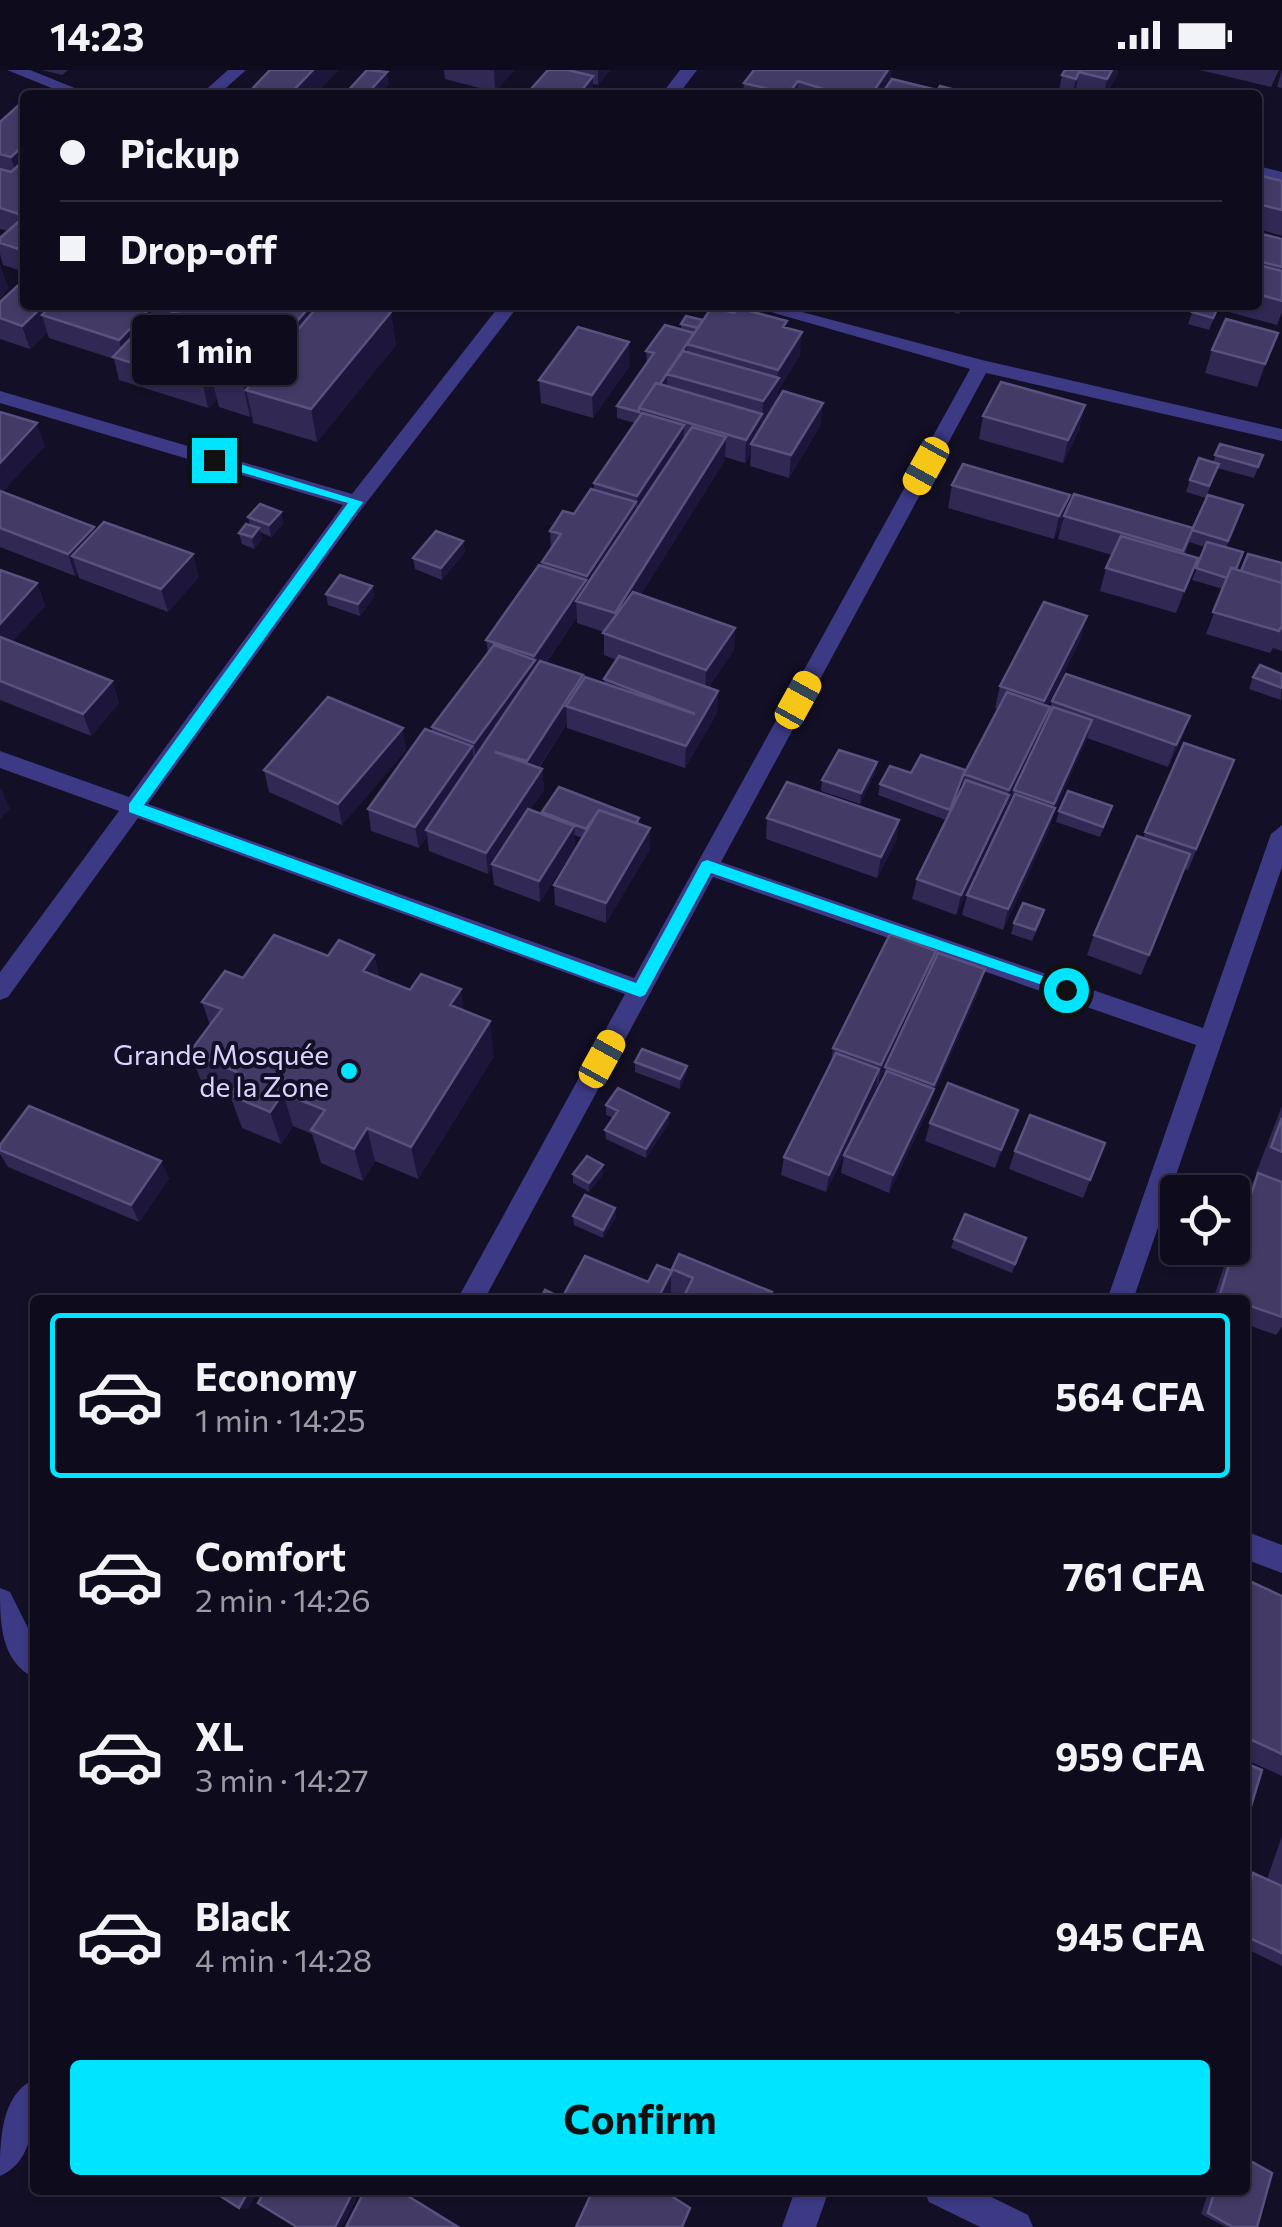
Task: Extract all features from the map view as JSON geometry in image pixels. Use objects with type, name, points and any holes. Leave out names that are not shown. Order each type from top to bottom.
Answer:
[{"type":"street","points":[[15,70],[70,90]]},
{"type":"street","points":[[214,90],[238,70]]},
{"type":"street","points":[[673,90],[689,70]]},
{"type":"street","points":[[0,990],[356,502],[506,310]]},
{"type":"street","points":[[774,310],[981,366],[1282,435]]},
{"type":"street","points":[[473,1295],[981,366]]},
{"type":"street","points":[[0,397],[356,502]]},
{"type":"street","points":[[0,759],[640,990]]},
{"type":"street","points":[[1122,1295],[1282,834]]},
{"type":"street","points":[[707,866],[1210,1040]]},
{"type":"street","points":[[1250,1546],[1282,1559]]},
{"type":"street","points":[[0,1602],[30,1657]]},
{"type":"street","points":[[0,2158],[19,2106]]},
{"type":"street","points":[[799,2227],[810,2195]]},
{"type":"street","points":[[951,2195],[1016,2227]]},
{"type":"building","points":[[270,70],[313,70],[294,90],[253,88]]},
{"type":"building","points":[[367,70],[387,72],[371,90],[349,90]]},
{"type":"building","points":[[548,70],[593,76],[582,90],[531,89]]},
{"type":"building","points":[[754,70],[888,70],[874,90],[826,90],[798,81],[791,90],[772,90],[744,83]]},
{"type":"building","points":[[1065,70],[1112,70],[1107,79],[1079,72],[1076,79],[1062,75]]},
{"type":"building","points":[[892,79],[933,89],[932,90],[884,90]]},
{"type":"building","points":[[20,105],[20,149],[11,157],[0,154],[0,122]]},
{"type":"building","points":[[20,164],[19,214],[0,208],[0,169],[11,172]]},
{"type":"building","points":[[1262,176],[1282,181],[1282,210],[1262,205]]},
{"type":"building","points":[[20,220],[20,249],[0,243],[0,238]]},
{"type":"building","points":[[1262,234],[1282,239],[1282,267],[1262,262]]},
{"type":"building","points":[[1262,266],[1282,271],[1282,301],[1262,295]]},
{"type":"building","points":[[20,284],[20,310],[39,310],[22,326],[0,318],[0,302]]},
{"type":"building","points":[[47,310],[148,310],[119,340],[42,315]]},
{"type":"building","points":[[167,310],[307,310],[243,384],[211,374],[246,334]]},
{"type":"building","points":[[315,310],[391,312],[311,409],[246,390]]},
{"type":"building","points":[[710,310],[746,310],[787,321],[783,327],[802,332],[778,370],[687,344]]},
{"type":"building","points":[[1193,310],[1217,310],[1213,318]]},
{"type":"building","points":[[686,316],[703,320],[698,328],[681,324]]},
{"type":"building","points":[[150,318],[236,346],[203,385],[113,357]]},
{"type":"building","points":[[1226,319],[1278,333],[1265,364],[1212,350]]},
{"type":"building","points":[[665,325],[694,333],[639,412],[617,406],[654,353],[646,351]]},
{"type":"building","points":[[578,327],[629,342],[592,395],[539,380]]},
{"type":"building","points":[[683,351],[779,378],[763,401],[667,374]]},
{"type":"building","points":[[1001,382],[1085,405],[1068,440],[983,416]]},
{"type":"building","points":[[656,383],[762,414],[746,440],[639,408]]},
{"type":"building","points":[[783,391],[823,403],[791,455],[751,444]]},
{"type":"building","points":[[0,412],[37,423],[0,463]]},
{"type":"building","points":[[642,413],[684,425],[637,496],[594,483]]},
{"type":"building","points":[[692,427],[726,437],[615,613],[576,601]]},
{"type":"building","points":[[1220,444],[1263,455],[1258,467],[1215,455]]},
{"type":"building","points":[[1199,458],[1219,464],[1209,486],[1190,480]]},
{"type":"building","points":[[963,464],[1070,495],[1059,516],[952,485]]},
{"type":"building","points":[[591,489],[636,502],[587,576],[542,562],[561,534],[550,531],[563,511],[574,514]]},
{"type":"building","points":[[0,491],[94,527],[68,554],[0,528]]},
{"type":"building","points":[[1074,494],[1193,528],[1183,551],[1064,516]]},
{"type":"building","points":[[1208,495],[1243,505],[1228,541],[1192,530]]},
{"type":"building","points":[[260,504],[281,512],[269,525],[248,517]]},
{"type":"building","points":[[104,522],[193,554],[161,589],[72,556]]},
{"type":"building","points":[[246,524],[259,528],[252,537],[239,533]]},
{"type":"building","points":[[436,531],[463,541],[441,568],[413,558]]},
{"type":"building","points":[[1121,536],[1198,558],[1184,591],[1106,568]]},
{"type":"building","points":[[1207,542],[1243,552],[1227,578],[1196,568]]},
{"type":"building","points":[[1248,554],[1282,563],[1282,583],[1241,571]]},
{"type":"building","points":[[539,565],[586,580],[534,656],[486,640]]},
{"type":"building","points":[[1231,568],[1282,583],[1279,631],[1213,612]]},
{"type":"building","points":[[0,570],[37,583],[0,624]]},
{"type":"building","points":[[340,575],[372,586],[358,604],[326,594]]},
{"type":"building","points":[[633,592],[735,628],[706,670],[603,633]]},
{"type":"building","points":[[1044,602],[1087,616],[1044,701],[1000,686]]},
{"type":"building","points":[[0,637],[112,681],[83,714],[0,681]]},
{"type":"building","points":[[494,645],[535,660],[474,743],[432,727]]},
{"type":"building","points":[[619,656],[718,691],[686,746],[566,706],[585,677],[695,714],[604,679]]},
{"type":"building","points":[[540,661],[583,675],[527,761],[495,752],[542,769],[486,853],[426,830]]},
{"type":"building","points":[[1260,665],[1282,674],[1282,688],[1253,677]]},
{"type":"building","points":[[1066,674],[1190,716],[1176,745],[1052,701]]},
{"type":"building","points":[[1007,692],[1050,707],[1009,790],[964,774]]},
{"type":"building","points":[[328,697],[403,728],[338,804],[264,770]]},
{"type":"building","points":[[1053,707],[1092,720],[1054,804],[1014,790]]},
{"type":"building","points":[[425,729],[472,746],[415,827],[368,809]]},
{"type":"building","points":[[1184,743],[1234,760],[1196,849],[1145,832]]},
{"type":"building","points":[[839,750],[877,762],[861,793],[822,780]]},
{"type":"building","points":[[921,755],[965,770],[950,810],[880,784],[890,766],[911,773]]},
{"type":"building","points":[[966,780],[1009,795],[961,895],[917,879]]},
{"type":"building","points":[[787,782],[899,820],[881,857],[767,818]]},
{"type":"building","points":[[559,787],[639,818],[636,823],[599,810],[586,829],[542,812]]},
{"type":"building","points":[[1068,791],[1112,806],[1103,827],[1059,811]]},
{"type":"building","points":[[1015,794],[1055,808],[1008,909],[967,895]]},
{"type":"building","points":[[528,809],[574,826],[539,881],[492,864]]},
{"type":"building","points":[[599,810],[650,828],[606,903],[554,885]]},
{"type":"building","points":[[1137,836],[1190,854],[1149,955],[1094,935]]},
{"type":"building","points":[[1023,903],[1044,910],[1035,930],[1014,923]]},
{"type":"building","points":[[890,934],[936,951],[881,1065],[833,1048]]},
{"type":"building","name":"Grande Mosquée de la Zone","points":[[274,935],[328,956],[339,940],[374,955],[363,971],[410,990],[421,974],[461,989],[450,1005],[490,1021],[411,1147],[367,1128],[354,1149],[311,1130],[325,1110],[283,1093],[270,1112],[230,1095],[244,1075],[190,1052],[222,1009],[202,1002],[225,971],[243,978]]},
{"type":"building","points":[[938,953],[985,969],[934,1085],[885,1067]]},
{"type":"building","points":[[642,1049],[687,1066],[680,1079],[635,1062]]},
{"type":"building","points":[[836,1053],[879,1069],[829,1175],[784,1157]]},
{"type":"building","points":[[887,1071],[934,1089],[893,1175],[844,1155]]},
{"type":"building","points":[[948,1083],[1018,1110],[1001,1150],[930,1123]]},
{"type":"building","points":[[618,1088],[669,1113],[646,1149],[605,1130],[618,1111],[606,1105]]},
{"type":"building","points":[[29,1106],[161,1161],[131,1205],[0,1150]]},
{"type":"building","points":[[1030,1115],[1105,1143],[1090,1180],[1015,1151]]},
{"type":"building","points":[[1282,1118],[1282,1152],[1271,1147]]},
{"type":"building","points":[[587,1156],[603,1165],[589,1183],[573,1174]]},
{"type":"building","points":[[1258,1173],[1282,1182],[1282,1317],[1250,1306],[1250,1295],[1222,1295],[1229,1265],[1250,1265],[1250,1198]]},
{"type":"building","points":[[585,1195],[615,1208],[603,1230],[573,1216]]},
{"type":"building","points":[[965,1214],[1026,1238],[1015,1264],[954,1239]]},
{"type":"building","points":[[679,1254],[772,1292],[684,1295],[693,1278],[672,1269]]},
{"type":"building","points":[[585,1256],[648,1282],[657,1265],[672,1271],[660,1295],[564,1295]]},
{"type":"building","points":[[1250,1581],[1282,1596],[1282,1754],[1250,1739]]},
{"type":"building","points":[[1250,1765],[1262,1770],[1250,1810]]},
{"type":"building","points":[[1253,1873],[1282,1886],[1282,1953],[1250,1938]]},
{"type":"building","points":[[1250,2161],[1272,2173],[1257,2227],[1233,2227],[1208,2213],[1213,2195],[1250,2195]]},
{"type":"building","points":[[219,2195],[246,2195],[239,2208]]},
{"type":"building","points":[[262,2195],[351,2195],[335,2227],[297,2227],[258,2203]]},
{"type":"building","points":[[362,2195],[406,2195],[458,2227],[346,2227]]},
{"type":"building","points":[[591,2195],[670,2195],[690,2208],[682,2227],[576,2227]]},
{"type":"place","name":"Grande Mosquée de la Zone","points":[[349,1071]]},
{"type":"route","points":[[214,460],[356,502],[134,808],[640,990],[707,866],[1066,990]]}]
